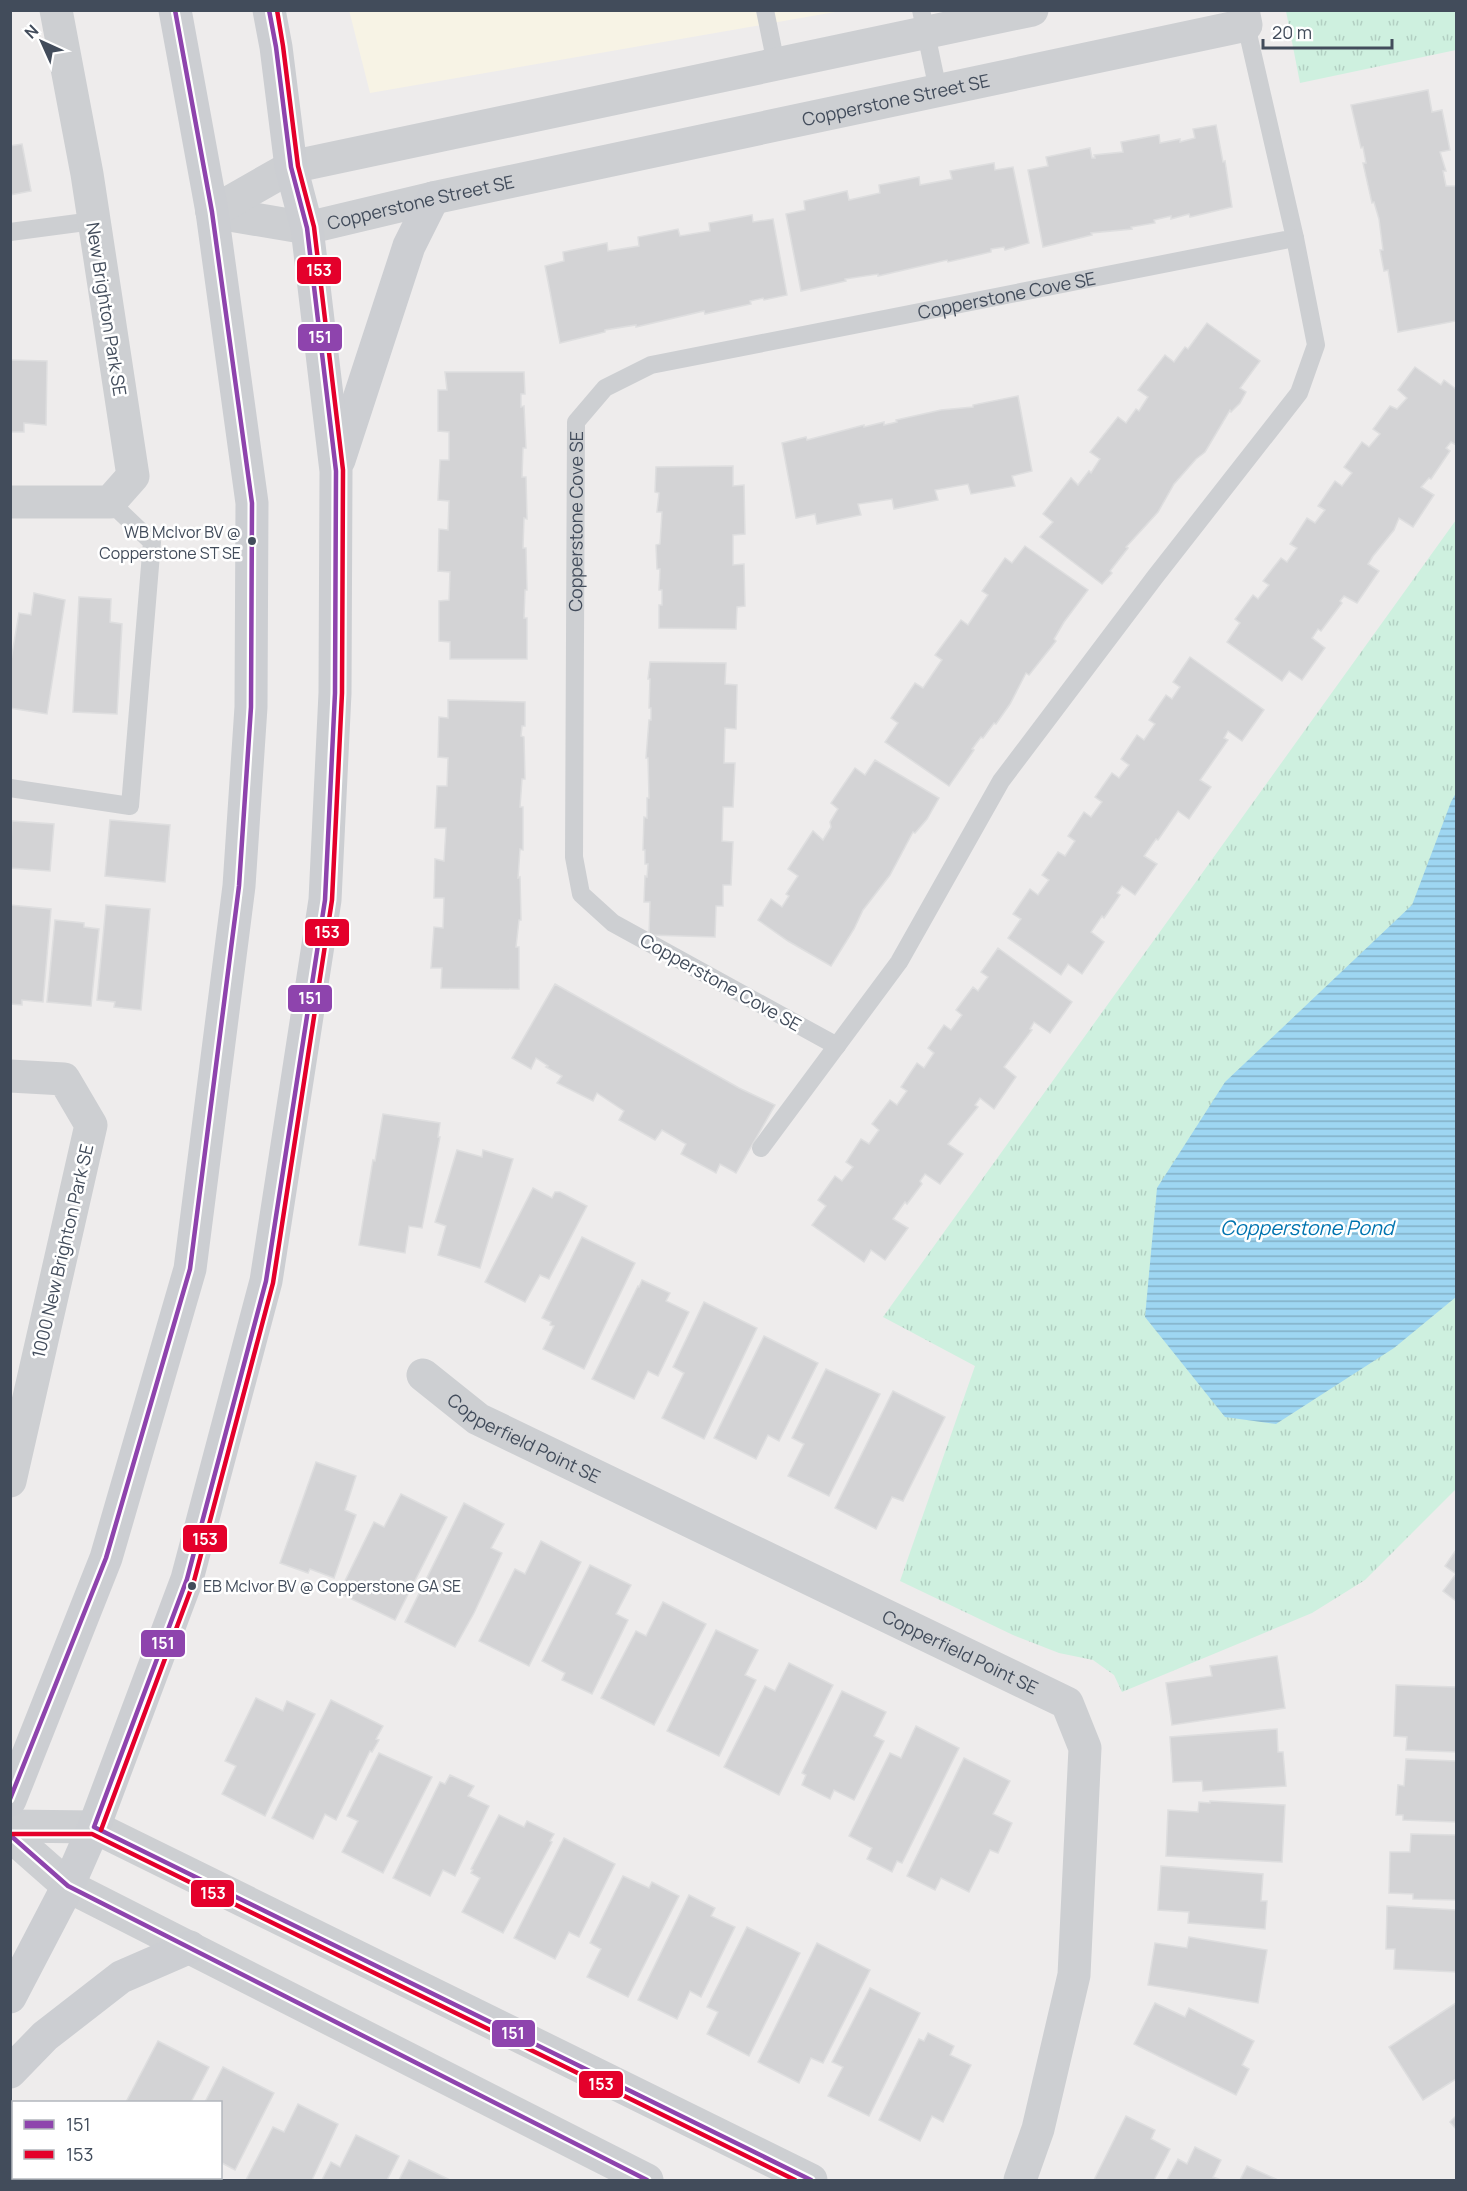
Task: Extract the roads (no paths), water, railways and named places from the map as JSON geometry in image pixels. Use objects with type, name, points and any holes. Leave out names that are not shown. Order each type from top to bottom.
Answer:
[{"type":"main road","points":[[10,1800],[106,1558],[190,1269],[239,886],[251,707],[252,503],[212,212],[175,10]]},
{"type":"main road","points":[[10,1998],[68,1886],[94,1827],[187,1580],[266,1281],[325,900],[335,693],[336,471],[307,228],[291,167],[269,10]]},
{"type":"main road","points":[[336,471],[409,246],[434,198]]},
{"type":"main road","points":[[10,2072],[45,2036],[121,1977],[190,1947]]},
{"type":"street","name":"New Brighton Park SE","points":[[56,10],[87,174],[133,476],[110,502]]},
{"type":"street","points":[[212,212],[291,167],[776,63],[923,21],[1032,10]]},
{"type":"street","name":"Copperstone Street SE","points":[[212,212],[307,228],[434,198],[938,90],[1244,18]]},
{"type":"street","points":[[10,502],[110,502]]},
{"type":"street","name":"1000 New Brighton Park SE","points":[[10,1076],[64,1079],[91,1125],[10,1481]]},
{"type":"street","name":"Copperfield Point SE","points":[[423,1375],[477,1419],[1067,1703],[1085,1748],[1074,1975],[1038,2129],[1020,2181]]},
{"type":"street","points":[[10,1826],[94,1827],[811,2181]]},
{"type":"street","points":[[10,1835],[68,1886],[647,2181]]},
{"type":"lane","points":[[765,10],[776,63]]},
{"type":"lane","points":[[761,1148],[899,962],[1001,781],[1155,577],[1299,393],[1316,345],[1295,238],[1244,18]]},
{"type":"lane","points":[[923,21],[938,90]]},
{"type":"lane","points":[[10,232],[93,221]]},
{"type":"lane","name":"Copperstone Cove SE","points":[[837,1046],[613,923],[581,894],[574,857],[576,422],[605,387],[651,365],[1295,238]]},
{"type":"lane","points":[[10,788],[130,806],[152,542],[110,502]]},
{"type":"water","name":"Copperstone Pond","points":[[1456,793],[1456,1297],[1394,1348],[1276,1424],[1225,1417],[1145,1317],[1157,1188],[1225,1082],[1412,905]]},
{"type":"place","name":"WB McIvor BV @ Copperstone ST SE","points":[[252,541]]},
{"type":"place","name":"EB McIvor BV @ Copperstone GA SE","points":[[192,1586]]}]
